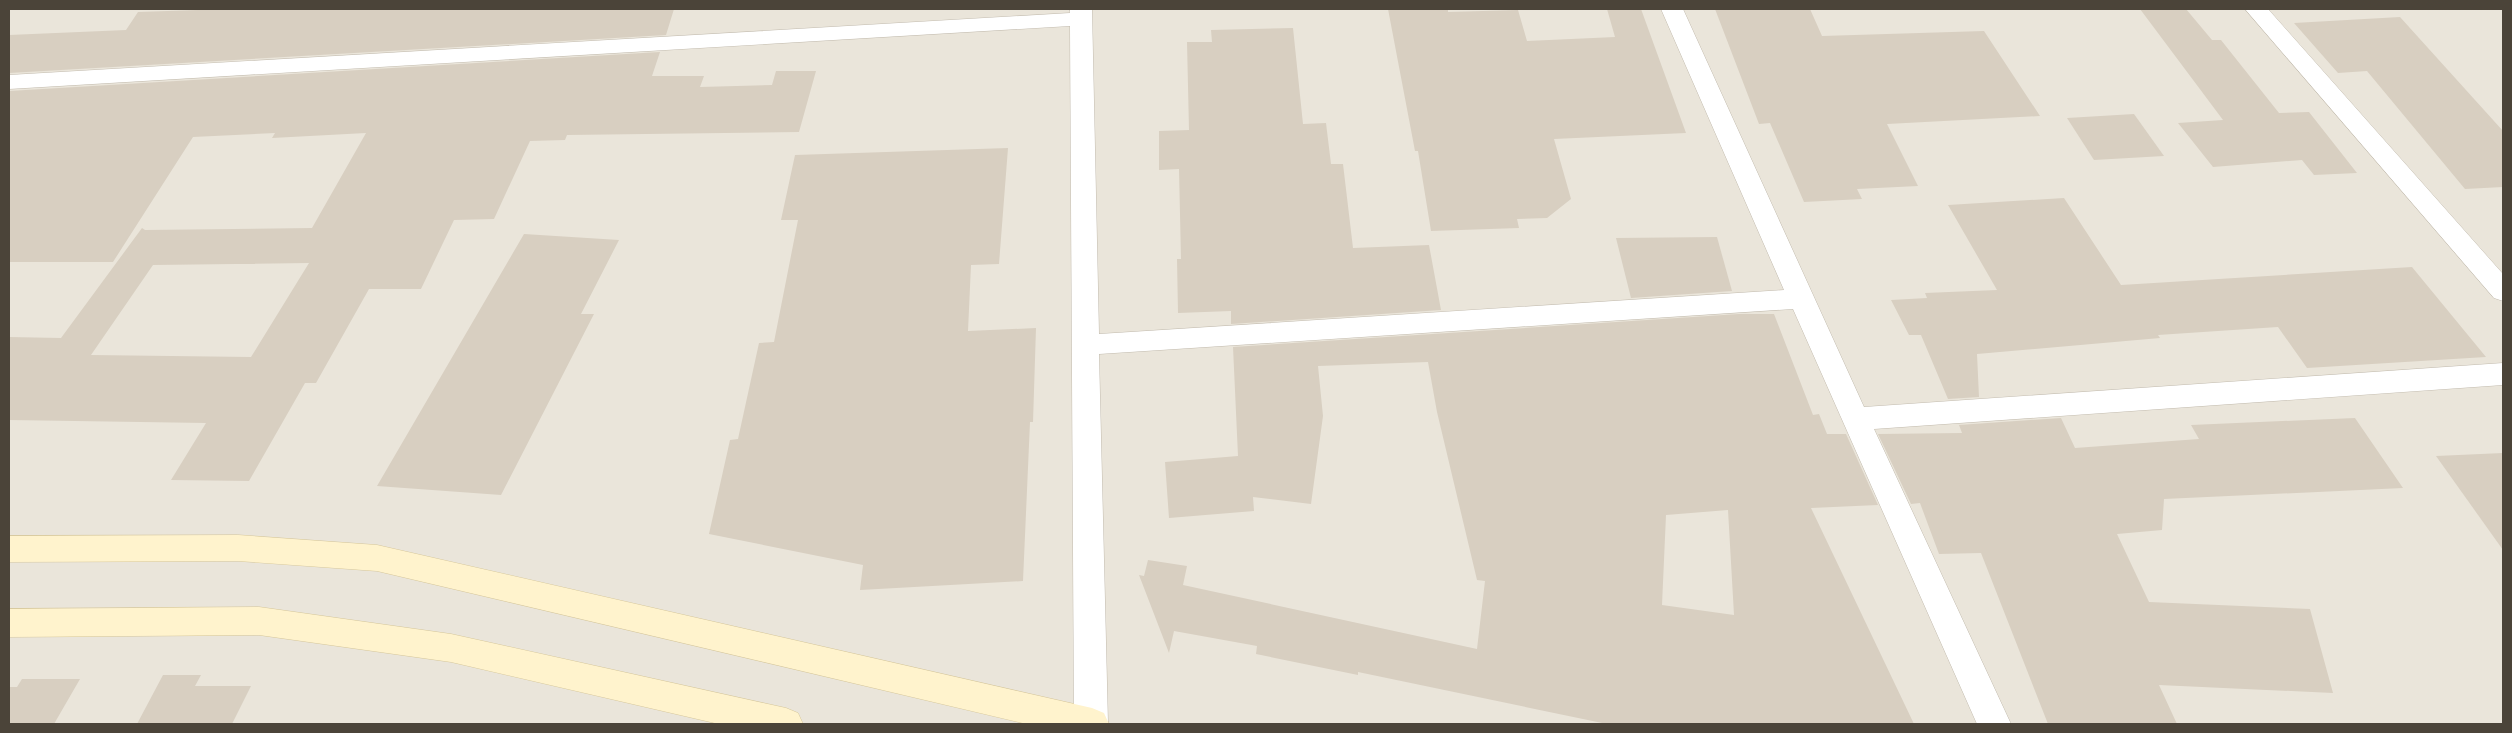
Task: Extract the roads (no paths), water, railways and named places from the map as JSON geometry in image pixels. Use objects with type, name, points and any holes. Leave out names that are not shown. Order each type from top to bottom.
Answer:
[{"type":"main road","points":[[9,549],[238,548],[377,558],[1092,724]]},
{"type":"main road","points":[[9,623],[268,622],[451,648],[786,724]]},
{"type":"street","points":[[1672,9],[1994,724]]},
{"type":"street","points":[[2256,9],[2503,291]]},
{"type":"street","points":[[9,82],[1081,14],[1092,724]]},
{"type":"street","points":[[1085,345],[1802,299]]},
{"type":"street","points":[[1855,419],[2503,374]]}]
